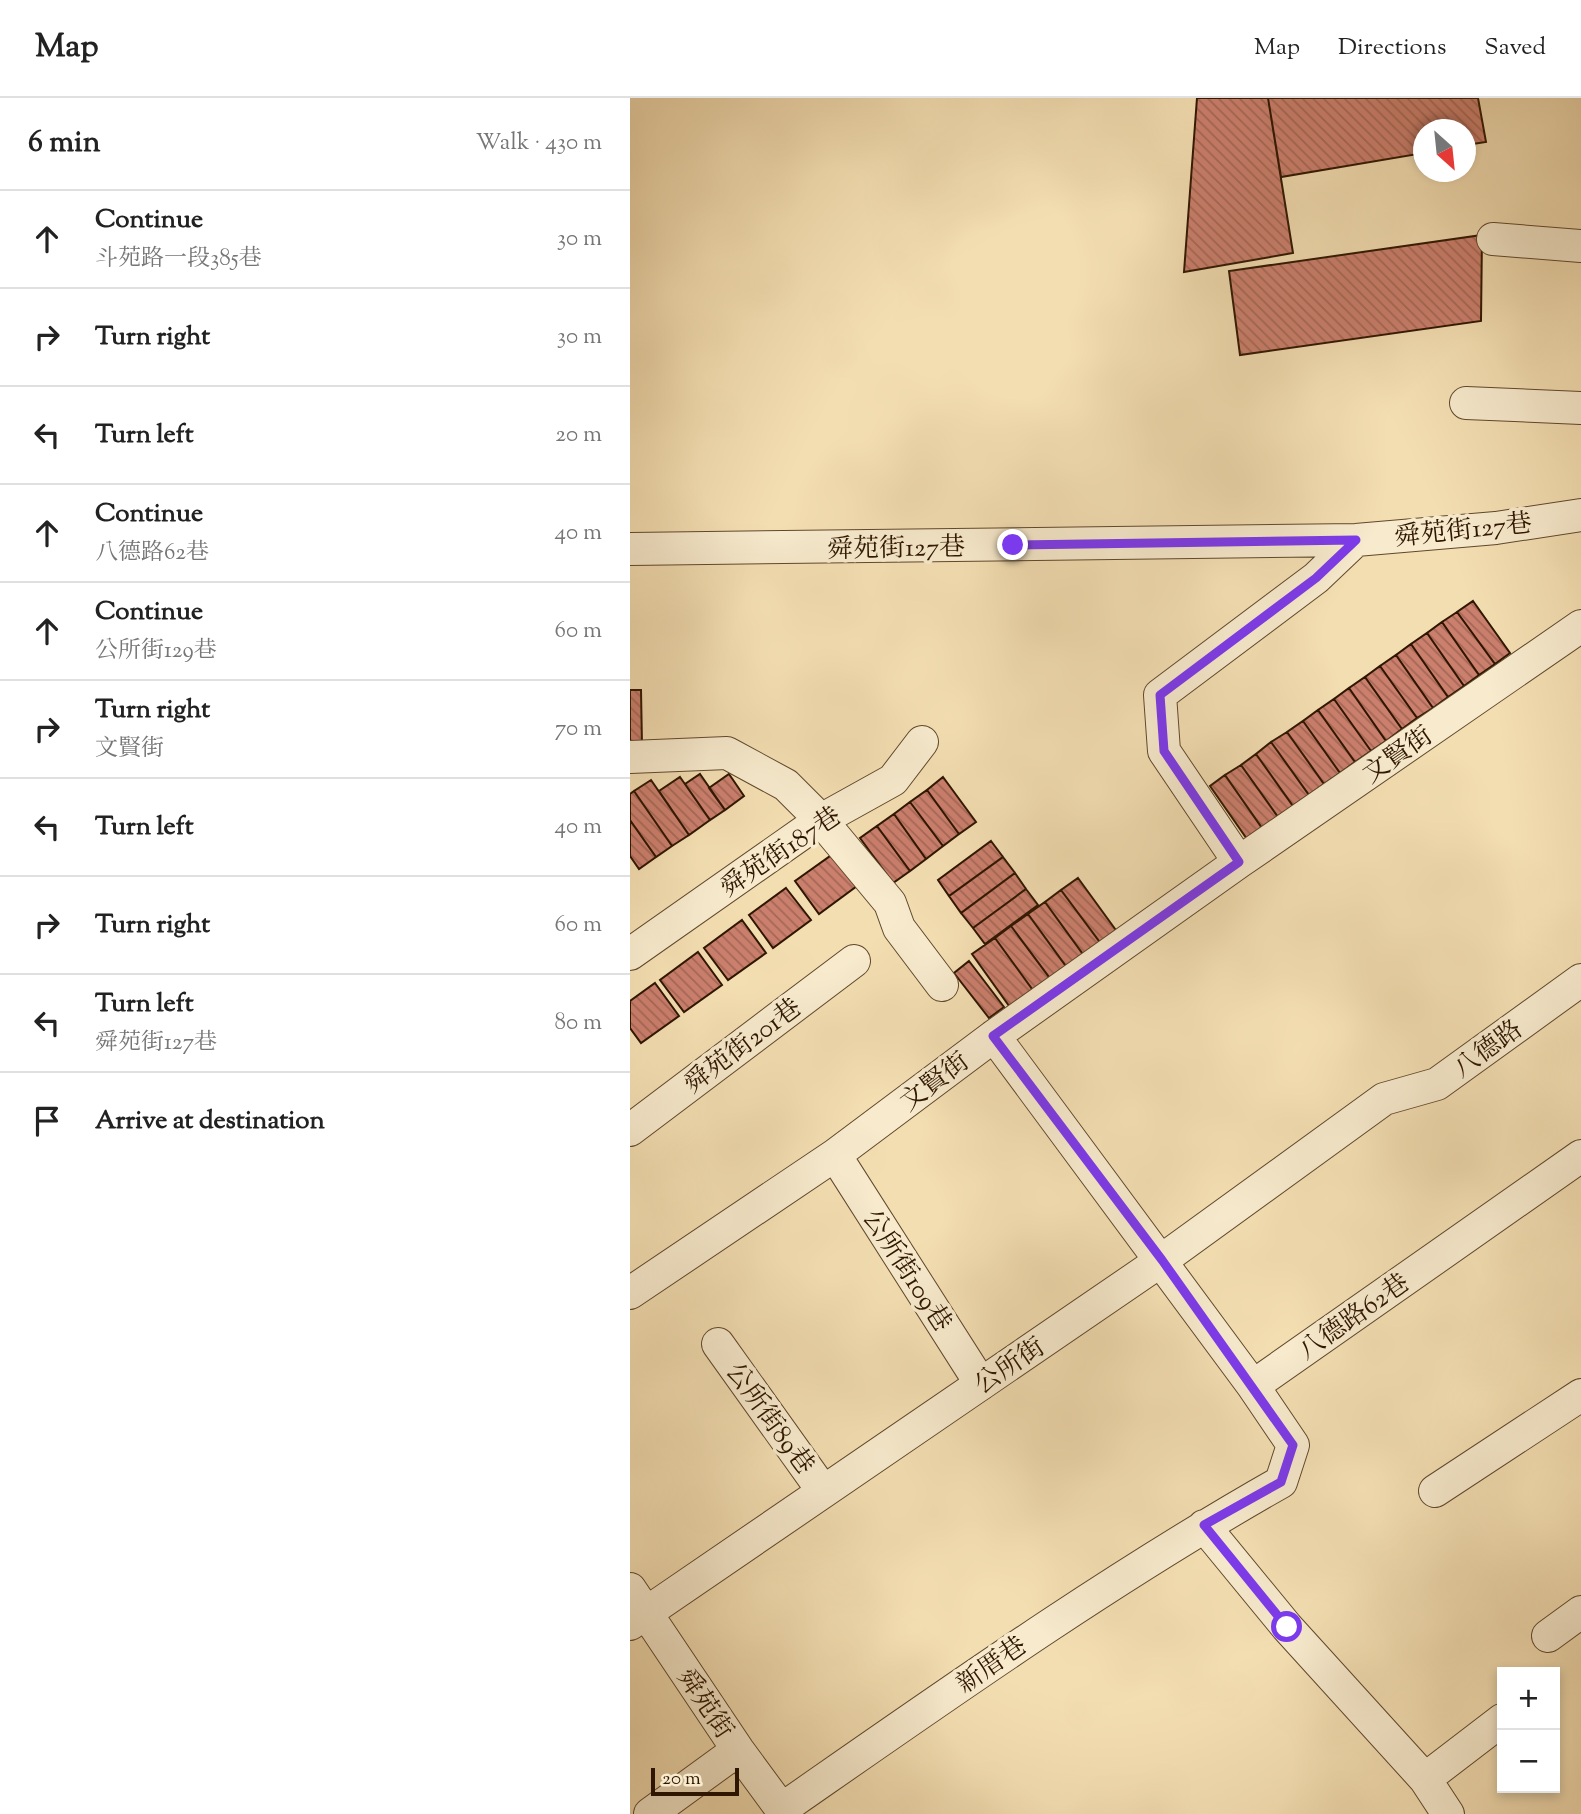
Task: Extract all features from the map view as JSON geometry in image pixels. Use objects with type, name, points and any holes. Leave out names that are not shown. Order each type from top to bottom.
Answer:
[{"type":"street","points":[[1493,239],[1581,246]]},
{"type":"street","points":[[1466,403],[1581,408]]},
{"type":"street","name":"舜苑街127巷","points":[[630,549],[1356,540],[1496,528],[1581,515]]},
{"type":"street","points":[[1239,862],[1164,751],[1160,695],[1316,578],[1356,540]]},
{"type":"street","name":"文賢街","points":[[630,1293],[835,1155],[993,1036],[1581,626]]},
{"type":"street","name":"舜苑街187巷","points":[[630,954],[821,820],[893,780],[922,742]]},
{"type":"street","points":[[630,757],[727,753],[786,785],[821,820],[890,903],[900,928],[942,985]]},
{"type":"street","name":"舜苑街201巷","points":[[630,1130],[854,961]]},
{"type":"street","name":"八德路","points":[[1384,1099],[1437,1084],[1581,980]]},
{"type":"street","points":[[993,1036],[1162,1260],[1253,1387]]},
{"type":"street","name":"公所街","points":[[635,1609],[823,1491],[981,1384],[1162,1260],[1384,1099]]},
{"type":"street","name":"公所街109巷","points":[[835,1155],[981,1384]]},
{"type":"street","name":"八德路62巷","points":[[1253,1387],[1581,1156]]},
{"type":"street","name":"公所街89巷","points":[[718,1344],[823,1491]]},
{"type":"street","name":"新厝巷","points":[[784,1812],[1042,1628],[1204,1525],[1281,1482],[1293,1445],[1253,1387]]},
{"type":"street","points":[[1435,1491],[1581,1395]]},
{"type":"street","points":[[1204,1525],[1287,1627],[1425,1779],[1448,1814]]},
{"type":"street","name":"舜苑街","points":[[635,1609],[784,1812]]},
{"type":"street","points":[[1548,1636],[1581,1612]]},
{"type":"street","points":[[1425,1779],[1497,1724]]},
{"type":"street","points":[[650,1814],[738,1750]]},
{"type":"building","points":[[1197,98],[1268,98],[1293,253],[1184,272]]},
{"type":"building","points":[[1268,98],[1478,98],[1486,142],[1476,144],[1476,119],[1413,119],[1413,155],[1281,177]]},
{"type":"building","points":[[1482,235],[1481,321],[1240,355],[1229,271]]},
{"type":"building","points":[[1473,601],[1510,653],[1495,664],[1457,612]]},
{"type":"building","points":[[1457,612],[1495,664],[1479,675],[1442,622]]},
{"type":"building","points":[[1442,622],[1479,675],[1464,686],[1427,633]]},
{"type":"building","points":[[1427,633],[1464,686],[1448,697],[1411,644]]},
{"type":"building","points":[[1411,644],[1448,697],[1433,708],[1396,655]]},
{"type":"building","points":[[1396,655],[1433,708],[1417,718],[1380,666]]},
{"type":"building","points":[[1380,666],[1417,718],[1402,729],[1365,677]]},
{"type":"building","points":[[1365,677],[1402,729],[1386,741],[1349,688]]},
{"type":"building","points":[[1349,688],[1386,741],[1371,751],[1334,699]]},
{"type":"building","points":[[630,690],[641,690],[642,745],[630,745]]},
{"type":"building","points":[[1334,699],[1371,751],[1355,762],[1318,710]]},
{"type":"building","points":[[1318,710],[1355,762],[1340,773],[1303,721]]},
{"type":"building","points":[[1303,721],[1340,773],[1324,784],[1287,732]]},
{"type":"building","points":[[1287,732],[1324,784],[1309,795],[1271,742]]},
{"type":"building","points":[[1271,742],[1309,795],[1293,806],[1256,754]]},
{"type":"building","points":[[1256,754],[1293,806],[1278,817],[1241,765]]},
{"type":"building","points":[[1241,765],[1278,817],[1262,828],[1225,775]]},
{"type":"building","points":[[700,774],[725,810],[710,820],[685,784]]},
{"type":"building","points":[[729,774],[744,796],[725,810],[709,788]]},
{"type":"building","points":[[1225,775],[1262,828],[1247,839],[1210,786]]},
{"type":"building","points":[[680,777],[710,820],[689,835],[659,791]]},
{"type":"building","points":[[943,777],[976,822],[959,834],[927,790]]},
{"type":"building","points":[[651,780],[689,835],[672,846],[634,791]]},
{"type":"building","points":[[927,790],[959,834],[943,846],[910,802]]},
{"type":"building","points":[[634,791],[672,846],[656,857],[630,820],[630,794]]},
{"type":"building","points":[[910,802],[943,846],[926,859],[894,814]]},
{"type":"building","points":[[894,814],[926,859],[910,871],[877,826]]},
{"type":"building","points":[[630,820],[656,857],[639,869],[630,856]]},
{"type":"building","points":[[877,826],[910,871],[893,883],[860,838]]},
{"type":"building","points":[[991,841],[1003,857],[949,896],[938,880]]},
{"type":"building","points":[[833,854],[857,886],[819,914],[795,881]]},
{"type":"building","points":[[1003,857],[1015,873],[961,913],[949,896]]},
{"type":"building","points":[[1015,873],[1026,889],[973,928],[961,913]]},
{"type":"building","points":[[1078,878],[1118,933],[1102,945],[1061,890]]},
{"type":"building","points":[[786,888],[811,920],[773,948],[749,915]]},
{"type":"building","points":[[1026,889],[1038,905],[985,944],[973,928]]},
{"type":"building","points":[[1061,890],[1102,945],[1085,957],[1045,902]]},
{"type":"building","points":[[1045,902],[1085,957],[1068,969],[1028,914]]},
{"type":"building","points":[[1028,914],[1068,969],[1052,981],[1011,926]]},
{"type":"building","points":[[742,920],[766,953],[728,980],[704,948]]},
{"type":"building","points":[[1011,926],[1052,981],[1035,993],[995,938]]},
{"type":"building","points":[[995,938],[1035,993],[1012,1010],[972,954]]},
{"type":"building","points":[[698,952],[722,985],[684,1012],[660,980]]},
{"type":"building","points":[[969,961],[1004,1007],[989,1018],[954,973]]},
{"type":"building","points":[[655,983],[679,1016],[641,1043],[630,1028],[630,1001]]},
{"type":"route","points":[[1013,545],[1356,540],[1316,578],[1160,695],[1164,751],[1239,862],[993,1036],[1162,1260],[1293,1445],[1281,1482],[1204,1525],[1287,1627]]}]
